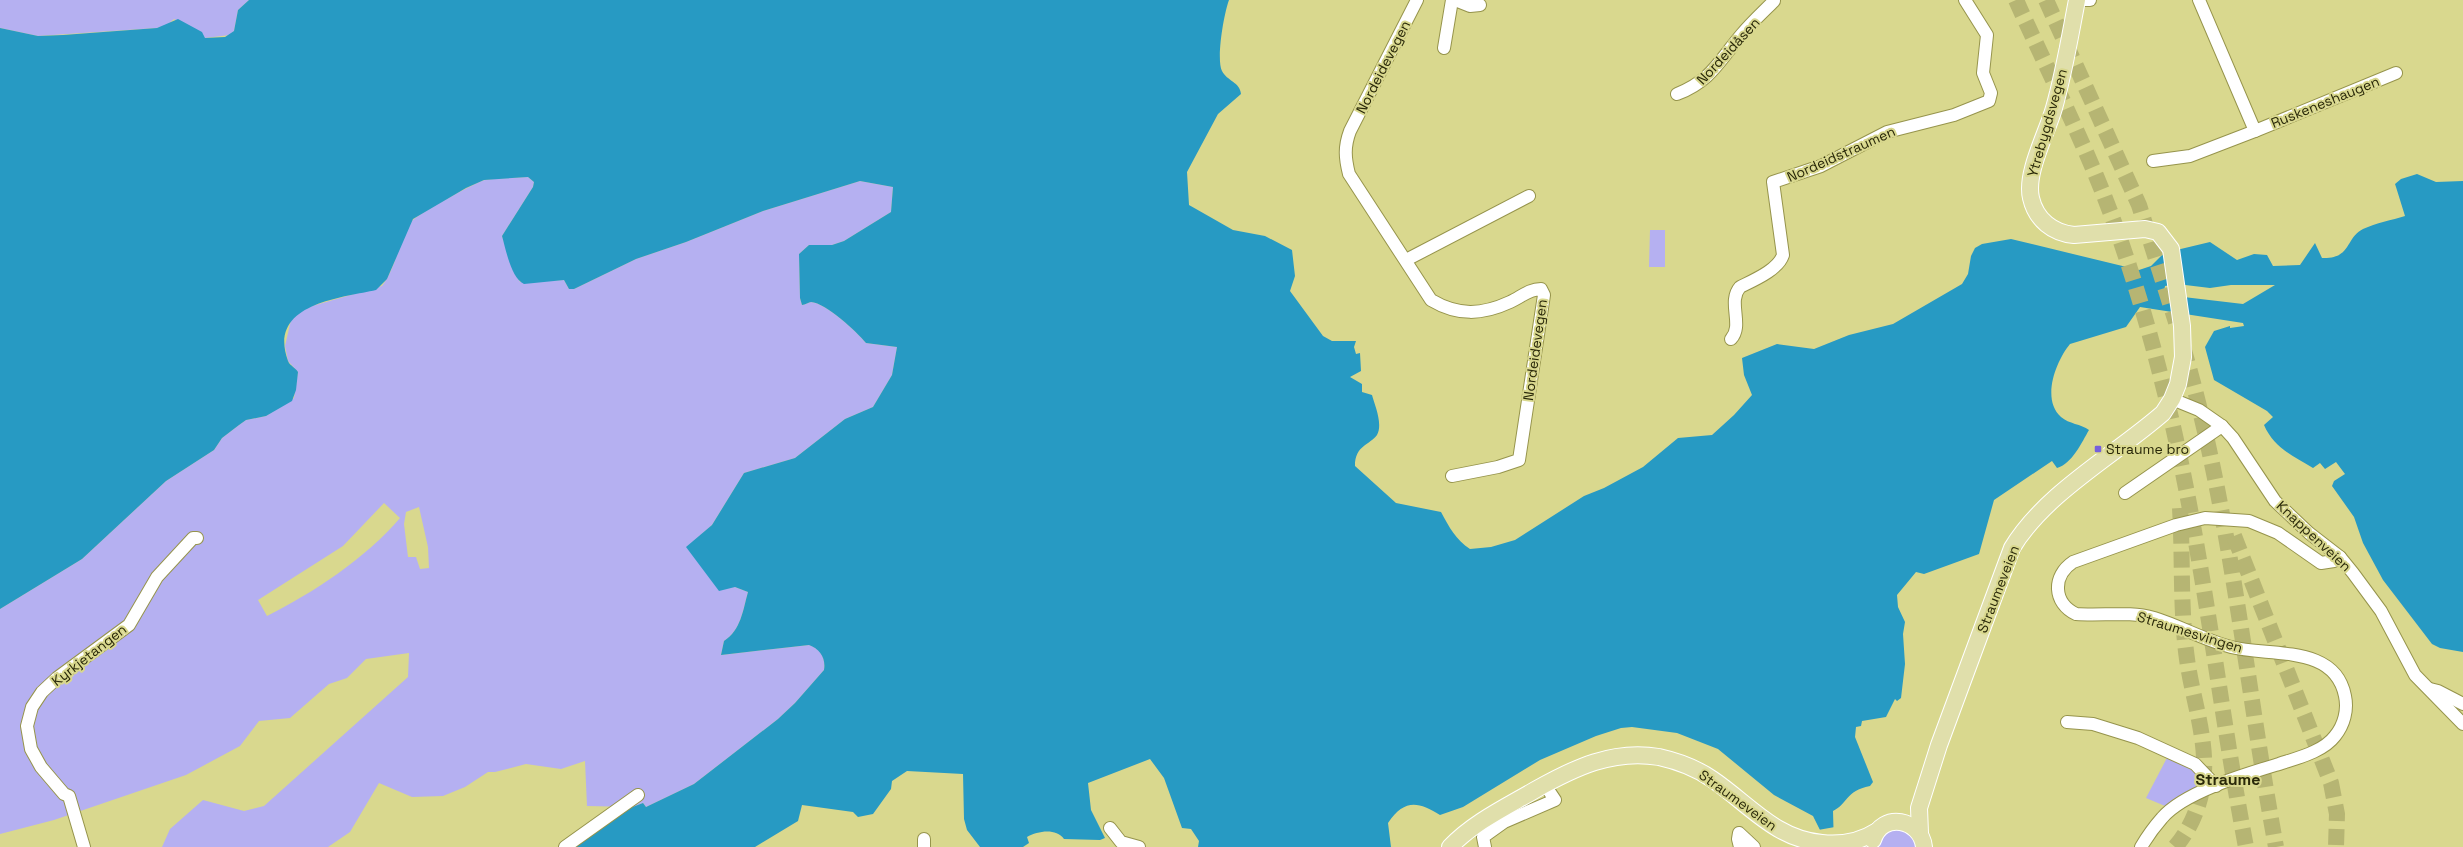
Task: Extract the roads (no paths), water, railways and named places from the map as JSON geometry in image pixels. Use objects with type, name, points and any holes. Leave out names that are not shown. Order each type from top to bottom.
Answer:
[{"type":"main road","name":"Ytrebygdsvegen","points":[[2077,0],[2055,107],[2031,179],[2031,199],[2038,215],[2044,223],[2064,234],[2081,235],[2133,228],[2158,232],[2171,249],[2182,326]]},
{"type":"main road","name":"Straumeveien","points":[[1925,842],[1918,808],[2002,573],[2022,531],[2047,505],[2163,413],[2172,399],[2182,370],[2182,326]]},
{"type":"main road","name":"Straumeveien","points":[[1450,847],[1475,826],[1545,785],[1578,767],[1600,760],[1627,756],[1658,757],[1700,772],[1779,830],[1802,840],[1842,846],[1877,832],[1910,806],[1931,772]]},
{"type":"main road","points":[[1890,822],[1907,823],[1925,842]]},
{"type":"main road","points":[[1872,847],[1877,832]]},
{"type":"street","name":"Nordeidevegen","points":[[1417,0],[1345,145],[1345,160],[1349,174],[1431,300],[1446,309],[1463,313],[1482,313],[1510,302],[1533,289],[1541,289],[1544,295],[1519,460],[1498,467],[1452,476]]},
{"type":"street","points":[[1444,48],[1454,0],[1470,6],[1480,4]]},
{"type":"street","name":"Nordeidåsen","points":[[1677,94],[1695,86],[1707,77],[1743,33],[1773,0]]},
{"type":"street","name":"Nordeidstraumen","points":[[1731,339],[1736,329],[1734,302],[1736,291],[1740,287],[1775,267],[1781,261],[1783,255],[1773,182],[1821,166],[1887,132],[1954,115],[1989,101],[1991,98],[1984,73],[1987,35],[1966,0]]},
{"type":"street","points":[[2077,0],[2090,0]]},
{"type":"street","name":"Ruskeneshaugen","points":[[2199,0],[2255,131]]},
{"type":"street","name":"Ruskeneshaugen","points":[[2153,161],[2190,156],[2396,73]]},
{"type":"street","points":[[1406,260],[1529,196]]},
{"type":"street","name":"Knappenveien","points":[[2172,399],[2199,410],[2222,426],[2233,438],[2275,501],[2309,534],[2340,557],[2381,611],[2397,638],[2408,663],[2426,689],[2463,724]]},
{"type":"street","points":[[2125,494],[2222,426]]},
{"type":"street","name":"Straumesvingen","points":[[2141,847],[2163,816],[2187,800],[2216,786],[2300,757],[2322,746],[2335,736],[2344,720],[2347,705],[2344,690],[2336,674],[2326,664],[2306,657],[2255,652],[2230,647],[2154,618],[2128,614],[2076,614],[2068,610],[2058,596],[2060,575],[2064,568],[2073,562],[2176,525],[2205,518],[2234,518],[2264,526],[2321,563],[2334,562],[2340,557]]},
{"type":"street","name":"Kyrkjetangen","points":[[84,847],[70,796],[64,794],[41,767],[31,749],[27,726],[32,707],[42,692],[57,678],[128,625],[157,577],[193,538],[197,538]]},
{"type":"street","points":[[2426,689],[2438,691],[2463,704]]},
{"type":"street","points":[[2067,722],[2093,724],[2138,738],[2196,764],[2216,786]]},
{"type":"street","points":[[1484,842],[1504,822],[1555,800],[1545,785]]},
{"type":"street","points":[[565,847],[638,796]]},
{"type":"street","points":[[1110,828],[1121,842],[1139,847]]},
{"type":"street","name":"Straumeveien","points":[[1740,847],[1738,839],[1739,833],[1754,847]]},
{"type":"water","points":[[249,0],[1229,0],[1221,36],[1220,65],[1224,74],[1236,84],[1241,94],[1218,114],[1187,172],[1189,205],[1233,230],[1265,236],[1292,250],[1295,276],[1290,291],[1323,336],[1332,341],[1356,341],[1354,347],[1356,354],[1360,353],[1361,371],[1350,377],[1362,384],[1362,392],[1372,395],[1379,420],[1379,431],[1377,435],[1363,446],[1357,454],[1355,466],[1396,503],[1441,512],[1457,537],[1470,549],[1491,547],[1515,540],[1584,496],[1604,488],[1643,467],[1678,438],[1712,435],[1734,415],[1752,395],[1744,375],[1742,358],[1777,344],[1814,349],[1849,335],[1893,324],[1962,284],[1968,274],[1971,256],[1975,248],[1982,244],[2011,239],[2139,270],[2151,266],[2164,253],[2210,242],[2237,260],[2254,254],[2267,255],[2273,266],[2300,265],[2315,243],[2322,258],[2339,255],[2347,247],[2353,237],[2363,229],[2405,216],[2395,184],[2401,179],[2417,174],[2436,182],[2463,181],[2463,652],[2440,648],[2432,644],[2383,580],[2363,543],[2354,517],[2332,486],[2334,481],[2345,474],[2336,462],[2325,469],[2320,463],[2313,468],[2285,451],[2273,440],[2264,425],[2273,417],[2267,411],[2214,380],[2205,347],[2214,331],[2230,326],[2230,328],[2244,326],[2243,323],[2140,307],[2126,327],[2070,344],[2060,360],[2051,390],[2055,409],[2064,419],[2089,430],[2072,457],[2062,466],[2057,468],[2052,461],[1994,500],[1979,554],[1924,574],[1916,572],[1897,595],[1898,607],[1905,622],[1903,634],[1905,664],[1901,698],[1897,701],[1895,699],[1886,717],[1862,721],[1861,726],[1856,727],[1855,737],[1873,782],[1870,786],[1862,788],[1851,794],[1842,805],[1833,811],[1834,847],[1820,830],[1813,816],[1774,795],[1718,749],[1677,733],[1632,727],[1621,728],[1596,736],[1540,760],[1463,807],[1440,815],[1432,810],[1418,805],[1406,806],[1394,815],[1388,823],[1391,847],[1198,847],[1199,841],[1191,829],[1182,828],[1164,778],[1150,759],[1088,783],[1091,810],[1105,838],[1100,840],[1064,839],[1056,833],[1041,832],[1027,837],[1029,843],[1023,847],[980,847],[967,830],[964,819],[963,774],[907,771],[892,781],[891,789],[873,814],[858,817],[853,812],[802,805],[798,821],[755,847],[571,847],[630,808],[643,803],[646,807],[694,784],[778,719],[795,703],[824,670],[824,662],[821,654],[809,645],[721,655],[724,641],[730,636],[738,625],[743,613],[748,592],[735,587],[719,591],[686,547],[712,525],[744,473],[795,458],[845,419],[873,407],[892,375],[897,347],[866,343],[849,325],[825,307],[811,302],[802,305],[800,298],[799,254],[809,245],[832,245],[844,241],[891,212],[893,187],[860,181],[763,211],[686,242],[636,259],[574,289],[569,289],[564,280],[524,284],[519,281],[512,270],[502,236],[533,187],[534,182],[528,177],[484,180],[466,188],[413,219],[387,279],[376,290],[344,296],[311,307],[297,316],[288,327],[284,342],[288,361],[298,372],[296,390],[292,401],[266,416],[246,420],[222,438],[214,450],[166,481],[82,559],[0,609],[0,28],[38,36],[63,35],[157,28],[178,19],[202,32],[205,38],[225,37],[234,31],[238,10]],"holes":[[[2177,284],[2210,288],[2231,285],[2275,285],[2243,304],[2175,296],[2164,291],[2165,286]]]},
{"type":"tunnel","points":[[2016,0],[2073,123],[2106,201],[2118,232],[2138,294],[2156,357],[2189,502],[2246,847]]},
{"type":"tunnel","points":[[2046,0],[2139,205],[2176,322]]},
{"type":"tunnel","points":[[2183,347],[2200,408],[2225,533],[2276,847]]},
{"type":"tunnel","points":[[2175,847],[2187,831],[2196,812],[2204,772],[2201,730],[2189,673],[2185,640],[2182,602],[2180,508]]},
{"type":"tunnel","points":[[2234,536],[2331,783],[2337,814],[2336,847]]},
{"type":"place","name":"Straume bro","points":[[2098,449]]},
{"type":"district","name":"Straume","points":[[2228,779]]}]
